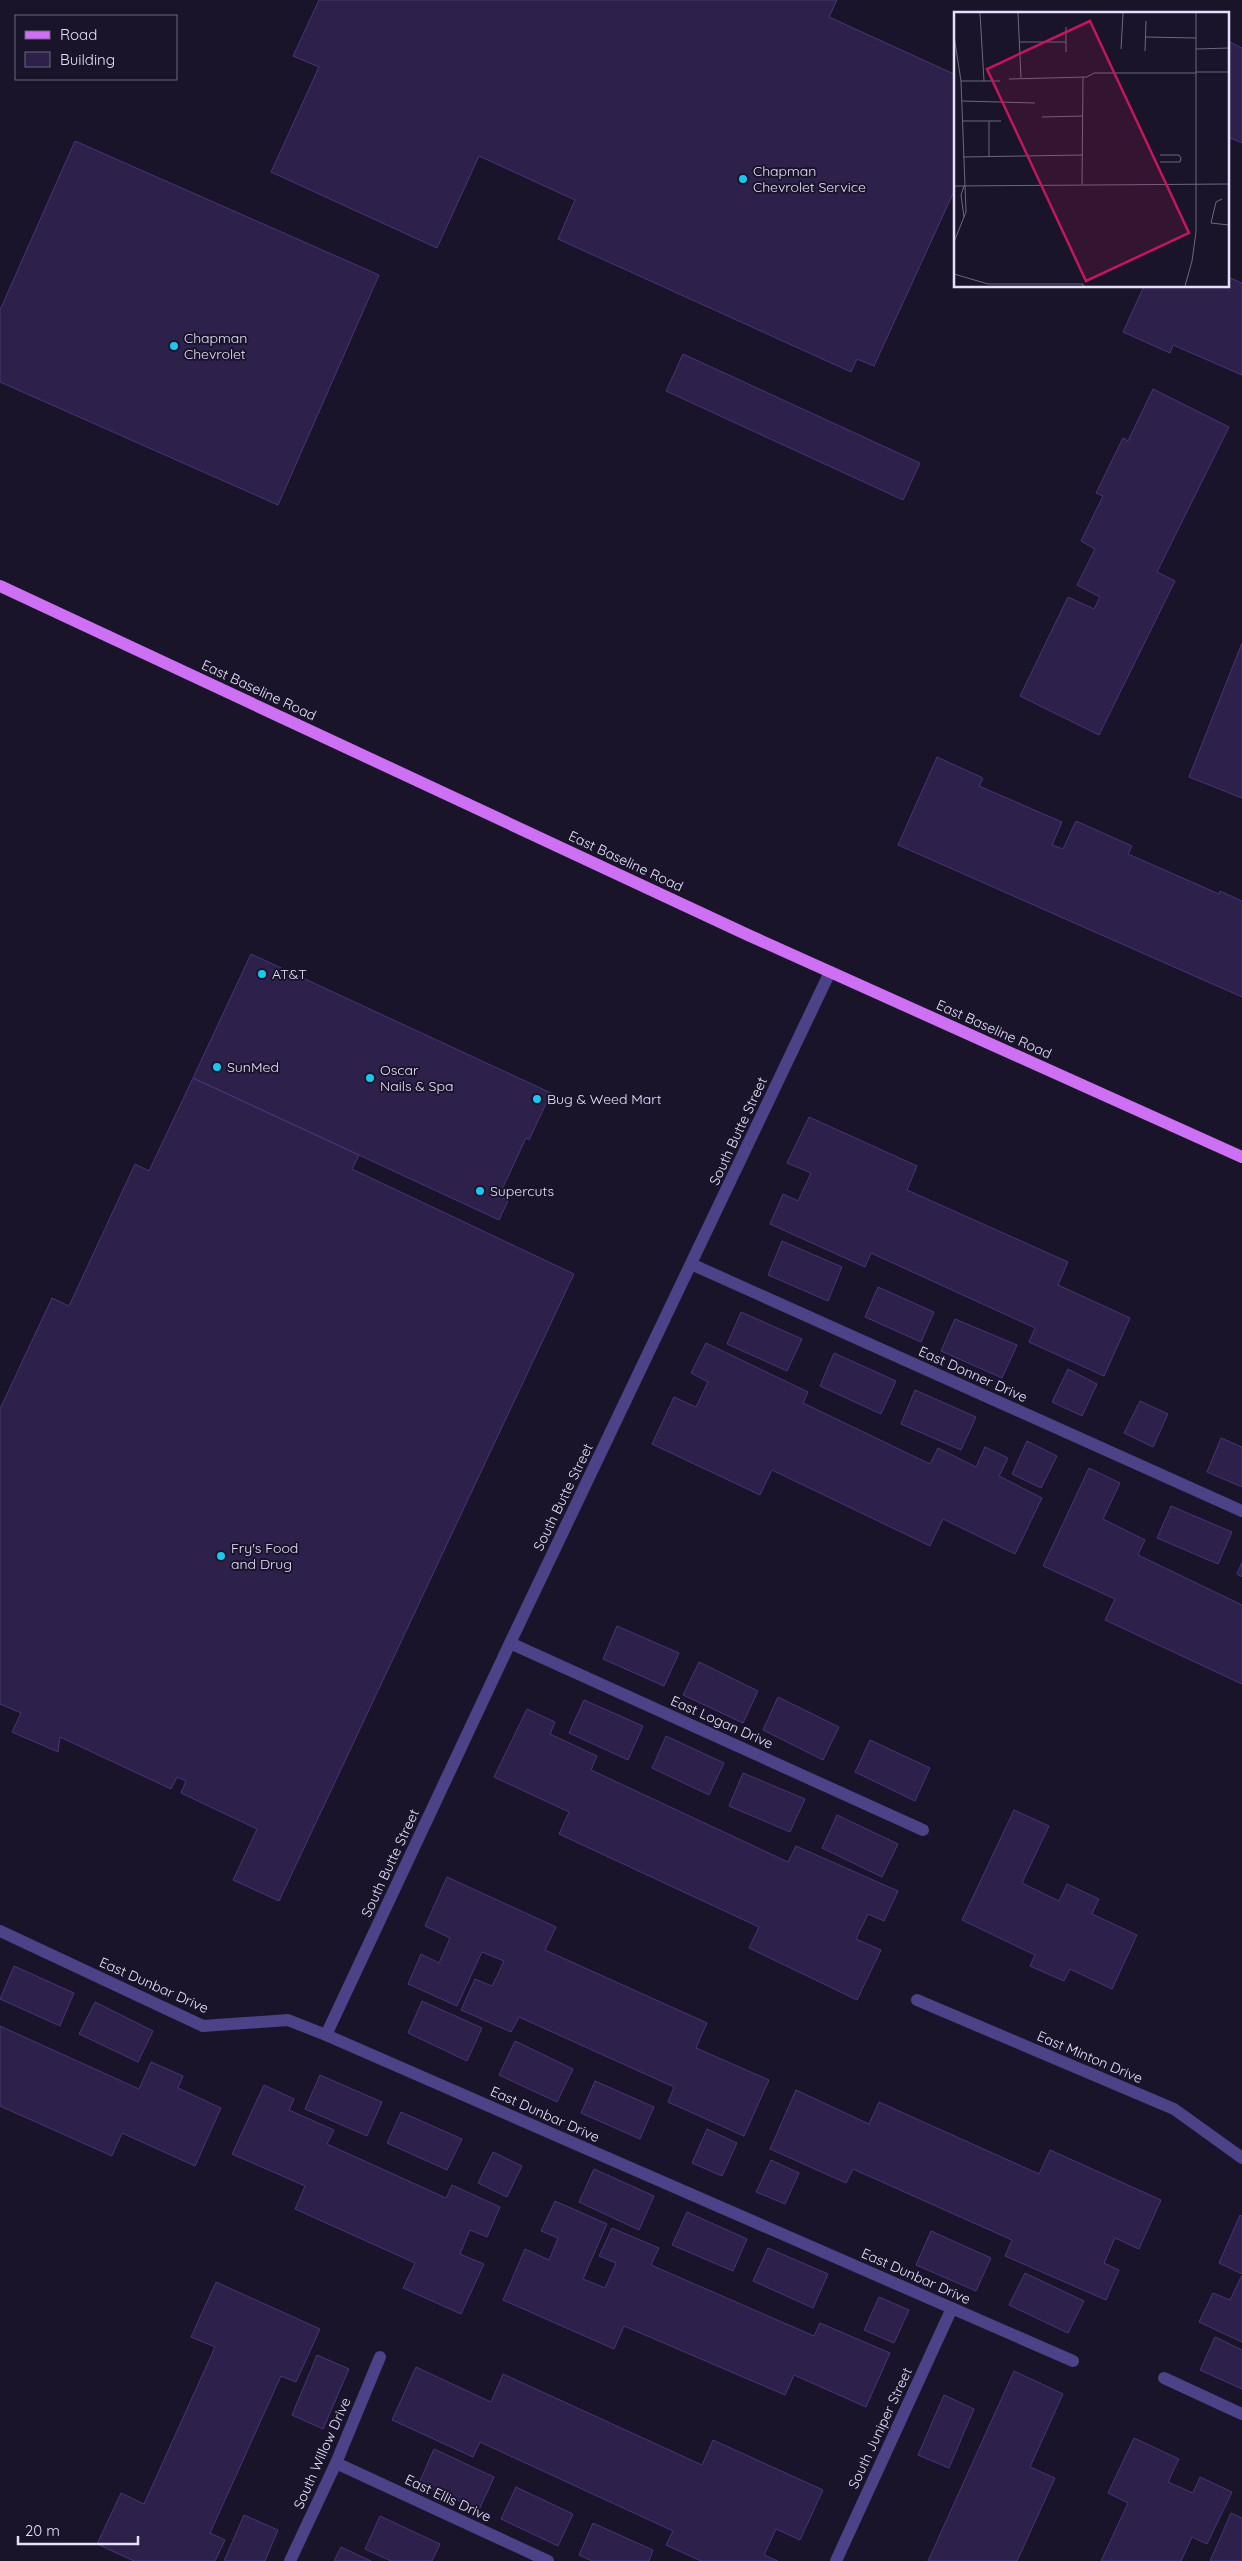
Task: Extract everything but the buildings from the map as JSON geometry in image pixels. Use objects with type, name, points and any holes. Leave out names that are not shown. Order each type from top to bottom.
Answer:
[{"type":"main road","name":"East Baseline Road","points":[[0,586],[830,972],[1242,1157]]},
{"type":"street","name":"South Butte Street","points":[[326,2035],[510,1643],[830,972]]},
{"type":"street","name":"East Donner Drive","points":[[691,1264],[1242,1511]]},
{"type":"street","name":"East Logan Drive","points":[[510,1643],[923,1830]]},
{"type":"street","name":"East Dunbar Drive","points":[[0,1931],[203,2026],[288,2020],[326,2035],[1073,2361]]},
{"type":"street","name":"East Minton Drive","points":[[918,2000],[1174,2109],[1242,2158]]},
{"type":"street","name":"South Juniper Street","points":[[836,2561],[952,2308]]},
{"type":"street","name":"South Willow Drive","points":[[290,2561],[336,2463],[380,2357]]},
{"type":"street","points":[[1164,2378],[1242,2414]]},
{"type":"street","name":"East Ellis Drive","points":[[336,2463],[548,2561]]},
{"type":"place","name":"Chapman Chevrolet Service","points":[[743,179]]},
{"type":"place","name":"Chapman Chevrolet","points":[[174,346]]},
{"type":"place","name":"AT&T","points":[[262,974]]},
{"type":"place","name":"SunMed","points":[[217,1067]]},
{"type":"place","name":"Oscar Nails & Spa","points":[[370,1078]]},
{"type":"place","name":"Bug & Weed Mart","points":[[537,1099]]},
{"type":"place","name":"Supercuts","points":[[480,1191]]},
{"type":"place","name":"Fry's Food and Drug","points":[[221,1556]]}]
